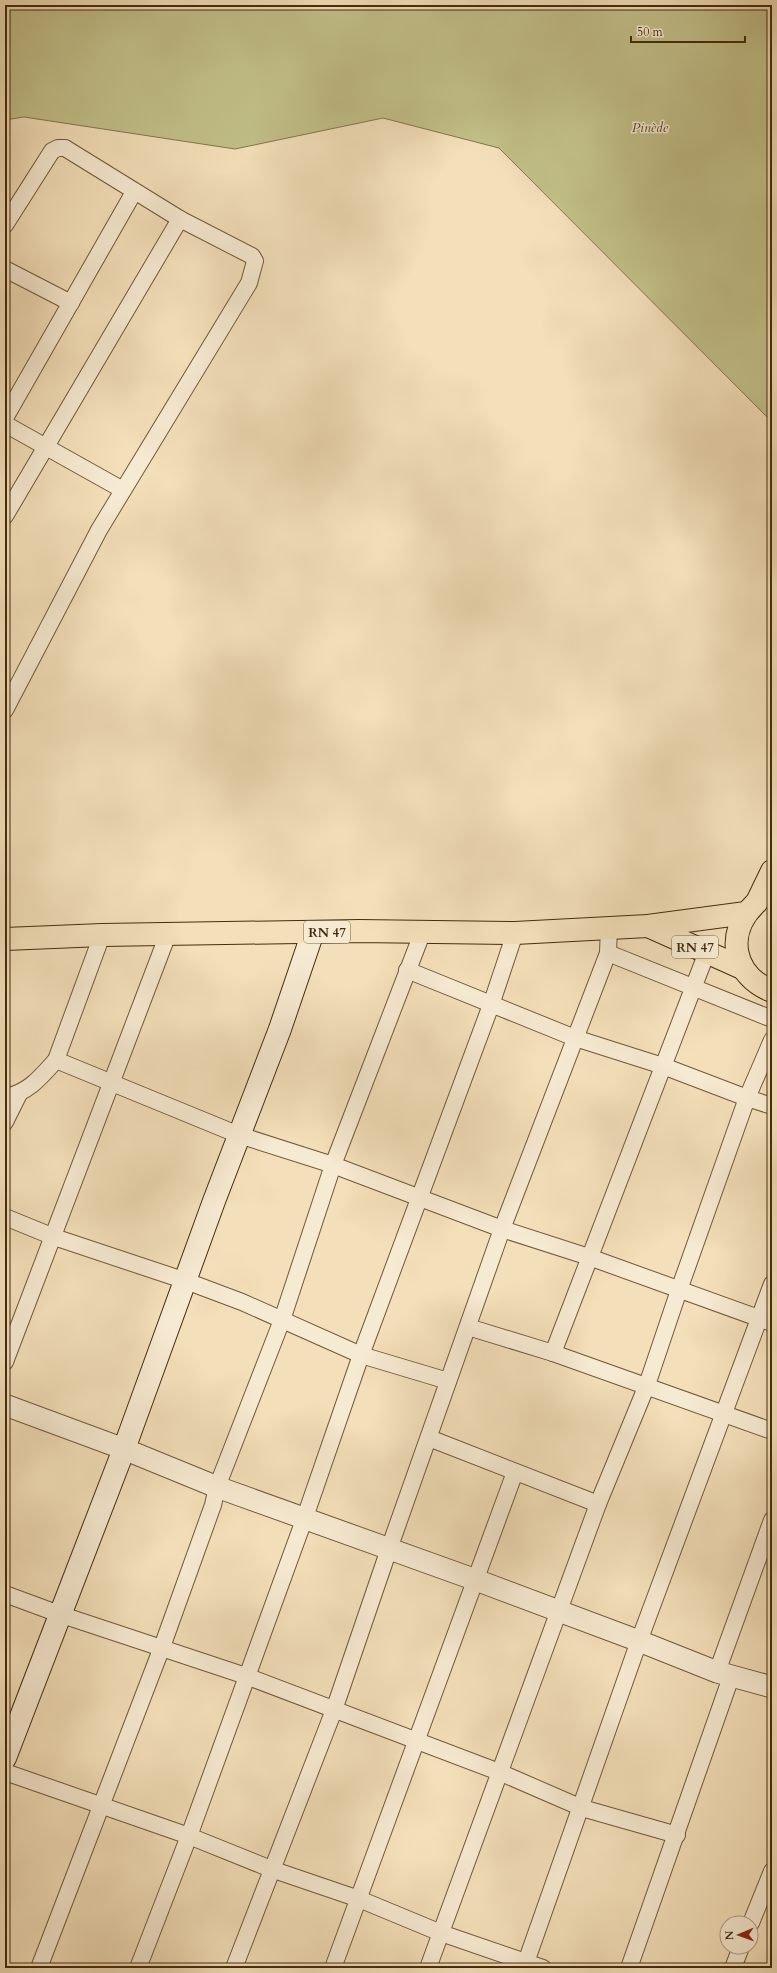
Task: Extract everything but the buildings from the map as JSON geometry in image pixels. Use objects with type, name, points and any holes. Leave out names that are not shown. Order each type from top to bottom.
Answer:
[{"type":"main road","points":[[772,871],[758,903],[739,926],[736,940],[737,954],[742,968],[751,979],[762,988],[772,991]]},
{"type":"main road","name":"RN 47","points":[[5,939],[102,935],[313,932],[423,931],[515,933],[609,926],[648,926],[758,903]]},
{"type":"main road","name":"RN 47","points":[[648,926],[742,968]]},
{"type":"main road","points":[[5,1758],[59,1614],[124,1449],[280,1029],[313,932]]},
{"type":"street","points":[[5,225],[50,154],[58,148],[65,148],[180,219],[252,256],[255,261],[249,283],[99,530],[5,708]]},
{"type":"street","points":[[5,418],[134,192]]},
{"type":"street","points":[[5,516],[180,219]]},
{"type":"street","points":[[5,269],[71,303]]},
{"type":"street","points":[[5,424],[123,490]]},
{"type":"street","points":[[234,1968],[271,1868],[334,1710],[502,1229],[608,953],[609,926]]},
{"type":"street","points":[[39,1968],[162,1647],[213,1505],[217,1487],[282,1320],[333,1165],[423,931]]},
{"type":"street","points":[[138,1968],[189,1836],[304,1520],[361,1355],[421,1198],[491,1005],[515,933]]},
{"type":"street","points":[[5,1362],[54,1237],[168,934]]},
{"type":"street","points":[[5,1122],[12,1095],[39,1080],[56,1060],[102,935]]},
{"type":"street","points":[[553,1353],[707,952]]},
{"type":"street","points":[[608,953],[772,1019]]},
{"type":"street","points":[[407,970],[575,1038],[663,1066],[772,1106]]},
{"type":"street","points":[[428,1968],[598,1504],[647,1385],[679,1290],[748,1098],[772,1040]]},
{"type":"street","points":[[56,1060],[240,1135],[333,1165],[502,1229],[590,1257],[766,1320]]},
{"type":"street","points":[[5,1217],[54,1237],[186,1281],[242,1302],[361,1355],[448,1381]]},
{"type":"street","points":[[525,1965],[582,1808],[639,1641],[725,1414],[766,1320],[772,1284]]},
{"type":"street","points":[[468,1327],[553,1353],[647,1385],[772,1431]]},
{"type":"street","points":[[5,1405],[124,1449],[217,1487],[304,1520],[476,1580],[724,1674],[772,1687]]},
{"type":"street","points":[[429,1438],[598,1504]]},
{"type":"street","points":[[333,1968],[418,1740],[515,1472]]},
{"type":"street","points":[[629,1968],[677,1834],[724,1674],[772,1520]]},
{"type":"street","points":[[5,1594],[59,1614],[246,1676],[418,1740],[499,1772],[582,1808],[677,1834]]},
{"type":"street","points":[[5,1772],[189,1836],[271,1868],[359,1899],[441,1933],[525,1965],[543,1968]]},
{"type":"street","points":[[754,1915],[772,1871]]},
{"type":"street","points":[[733,1968],[739,1955]]},
{"type":"green space","name":"Pinède","points":[[5,5],[772,5],[772,422],[499,148],[383,118],[235,149],[24,117],[5,120]]}]
